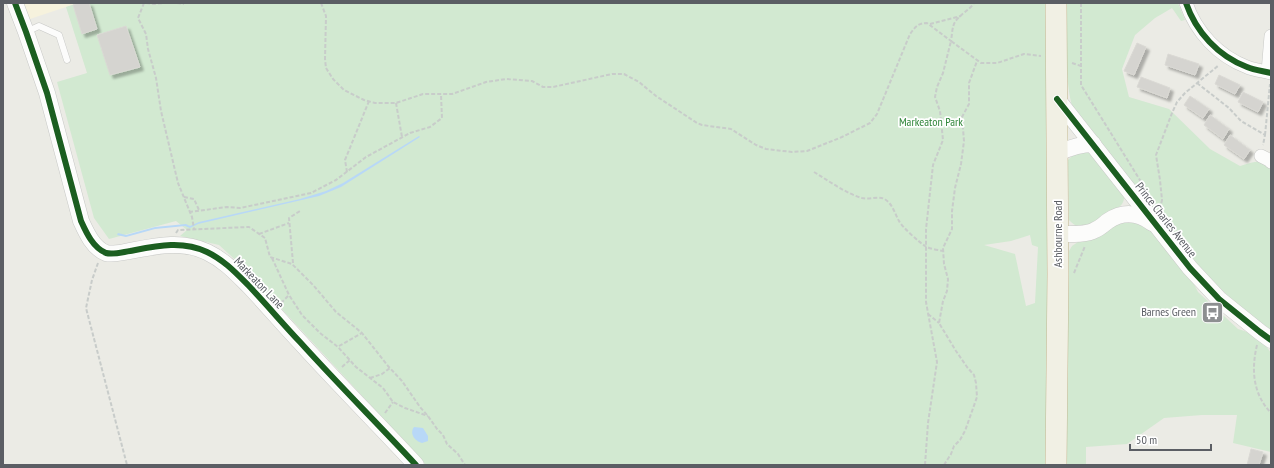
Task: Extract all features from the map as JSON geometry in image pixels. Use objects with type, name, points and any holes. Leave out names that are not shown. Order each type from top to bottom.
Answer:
[{"type":"highway","name":"Ashbourne Road","points":[[1056,3],[1058,153],[1056,465]]},
{"type":"street","points":[[15,3],[47,93],[81,221],[91,240],[102,251]]},
{"type":"street","points":[[1186,3],[1194,22],[1201,33],[1218,49],[1233,61],[1270,76],[1271,36]]},
{"type":"street","name":"Prince Charles Avenue","points":[[1057,99],[1190,268],[1261,341]]},
{"type":"street","points":[[1058,153],[1073,146],[1093,144]]},
{"type":"street","name":"Prince Charles Avenue","points":[[1058,234],[1094,231],[1112,218],[1129,213],[1141,216],[1160,231]]},
{"type":"street","name":"Markeaton Lane","points":[[102,251],[113,254],[158,246],[177,245],[201,249],[216,257],[231,268],[264,302],[300,343],[416,465]]},
{"type":"lane","points":[[26,32],[39,26],[59,35],[67,60]]},
{"type":"path","points":[[164,3],[145,3],[138,18],[146,34],[148,49],[156,78],[161,111],[178,183],[192,217],[194,229],[249,227],[265,238],[270,258],[272,258],[289,295],[302,315],[320,333],[338,346],[356,367],[383,388],[393,402],[428,416]]},
{"type":"path","points":[[177,3],[184,4]]},
{"type":"path","points":[[321,3],[326,16],[326,68],[333,80],[344,90],[369,101],[396,103],[423,94],[433,93],[441,95],[456,93],[495,80],[526,80],[532,81],[543,87],[553,87],[620,73],[639,82],[656,96],[702,125],[730,129],[756,146],[783,152],[802,152],[859,129],[870,123],[874,119],[910,34],[920,23],[927,22],[981,63],[991,64],[1024,54],[1057,57]]},
{"type":"path","points":[[925,465],[928,422],[937,362],[926,302],[926,229],[933,166],[943,140],[940,111],[935,97],[936,87],[943,73],[955,23],[961,16],[972,8],[974,3]]},
{"type":"path","points":[[1081,3],[1081,86],[1144,187]]},
{"type":"path","points":[[930,24],[961,16]]},
{"type":"path","points":[[939,323],[943,301],[947,291],[948,279],[944,264],[943,248],[952,229],[952,211],[955,188],[961,164],[964,141],[962,117],[969,104],[969,83],[977,61]]},
{"type":"path","points":[[1160,209],[1162,200],[1156,155],[1158,149],[1177,102],[1191,87],[1208,74]]},
{"type":"path","points":[[1266,159],[1265,135],[1270,76]]},
{"type":"path","points":[[1197,83],[1229,108],[1241,121],[1265,135]]},
{"type":"path","points":[[189,212],[227,207],[240,208],[311,193],[336,180],[366,157],[410,133],[430,127],[442,118],[441,95]]},
{"type":"path","points":[[347,172],[344,160],[369,101]]},
{"type":"path","points":[[396,103],[402,138]]},
{"type":"path","points":[[814,172],[842,189],[863,198],[886,199],[894,210],[899,221],[926,247],[943,251]]},
{"type":"path","points":[[184,197],[194,199],[199,211]]},
{"type":"path","points":[[1157,204],[1163,213]]},
{"type":"path","points":[[293,265],[289,218],[300,211]]},
{"type":"path","points":[[259,234],[289,223]]},
{"type":"path","points":[[1072,279],[1086,245]]},
{"type":"path","points":[[102,251],[92,280],[86,308],[127,465]]},
{"type":"path","points":[[272,258],[293,265],[314,286],[336,312],[362,333],[402,381],[420,407],[443,435],[446,444],[458,454],[465,465]]},
{"type":"path","points":[[928,314],[939,323],[956,351],[974,375],[976,383],[977,397],[972,414],[965,431],[960,440],[954,446],[944,465]]},
{"type":"path","points":[[338,346],[362,333]]},
{"type":"path","points":[[1261,341],[1254,365],[1256,386],[1261,399],[1271,413]]},
{"type":"path","points":[[370,378],[382,374],[390,368]]},
{"type":"shaded area","points":[[21,3],[78,3],[27,20]]},
{"type":"green space","name":"Markeaton Park","points":[[78,3],[1051,3],[1049,465],[426,465],[241,265],[219,245],[180,236],[187,230],[176,221],[109,239],[94,218],[57,82],[87,73],[66,7]],"holes":[[[1030,235],[1032,245],[1038,247],[1035,303],[1026,306],[1015,254],[984,245],[1011,241]]]},
{"type":"green space","points":[[1067,3],[1178,3],[1185,20],[1181,21],[1172,8],[1155,18],[1135,35],[1122,69],[1129,97],[1169,109],[1210,149],[1240,166],[1254,162],[1264,162],[1267,163],[1271,169],[1271,333],[1251,317],[1201,271],[1072,106],[1069,94],[1067,68]]},
{"type":"green space","points":[[1080,151],[1092,152],[1125,195],[1122,204],[1114,211],[1096,222],[1084,227],[1075,225],[1069,220],[1068,160]]},
{"type":"green space","points":[[1144,222],[1193,282],[1198,292],[1238,329],[1243,330],[1261,341],[1271,353],[1271,452],[1233,443],[1237,415],[1202,415],[1164,418],[1127,444],[1086,447],[1086,465],[1065,465],[1069,251],[1072,246],[1084,238],[1112,223]]},
{"type":"water","points":[[419,136],[420,137],[341,187],[319,196],[198,224],[190,228],[185,226],[155,229],[126,237],[117,235],[118,233],[126,235],[155,227],[186,224],[190,226],[199,222],[300,199],[326,191],[343,183]]},
{"type":"water","points":[[414,427],[423,428],[428,436],[428,441],[422,443],[415,439],[412,435]]},
{"type":"building","points":[[78,3],[89,3],[97,29],[82,34],[73,5]]},
{"type":"building","points":[[126,26],[140,67],[110,75],[97,35]]},
{"type":"building","points":[[1137,43],[1146,47],[1134,75],[1124,71]]},
{"type":"building","points":[[1168,54],[1199,64],[1195,75],[1165,65]]},
{"type":"building","points":[[1219,75],[1240,85],[1235,94],[1215,84]]},
{"type":"building","points":[[1141,77],[1170,88],[1167,98],[1137,87]]},
{"type":"building","points":[[1243,92],[1263,102],[1258,112],[1238,102]]},
{"type":"building","points":[[1190,96],[1209,109],[1203,118],[1184,105]]},
{"type":"building","points":[[1210,115],[1229,129],[1223,139],[1204,125]]},
{"type":"building","points":[[1230,135],[1250,150],[1244,159],[1224,145]]},
{"type":"building","points":[[1251,449],[1263,452],[1259,465],[1247,465]]},
{"type":"cycle path","points":[[15,3],[47,93],[81,221],[94,244],[101,251],[112,254],[159,246],[188,246],[198,248],[219,259],[230,267],[249,286],[314,358],[416,465]]},
{"type":"cycle path","points":[[1186,3],[1190,14],[1202,33],[1218,50],[1236,62],[1247,67],[1271,73]]},
{"type":"cycle path","points":[[1057,99],[1190,268],[1219,299],[1271,340]]},
{"type":"place","name":"Barnes Green","points":[[1212,312]]}]
